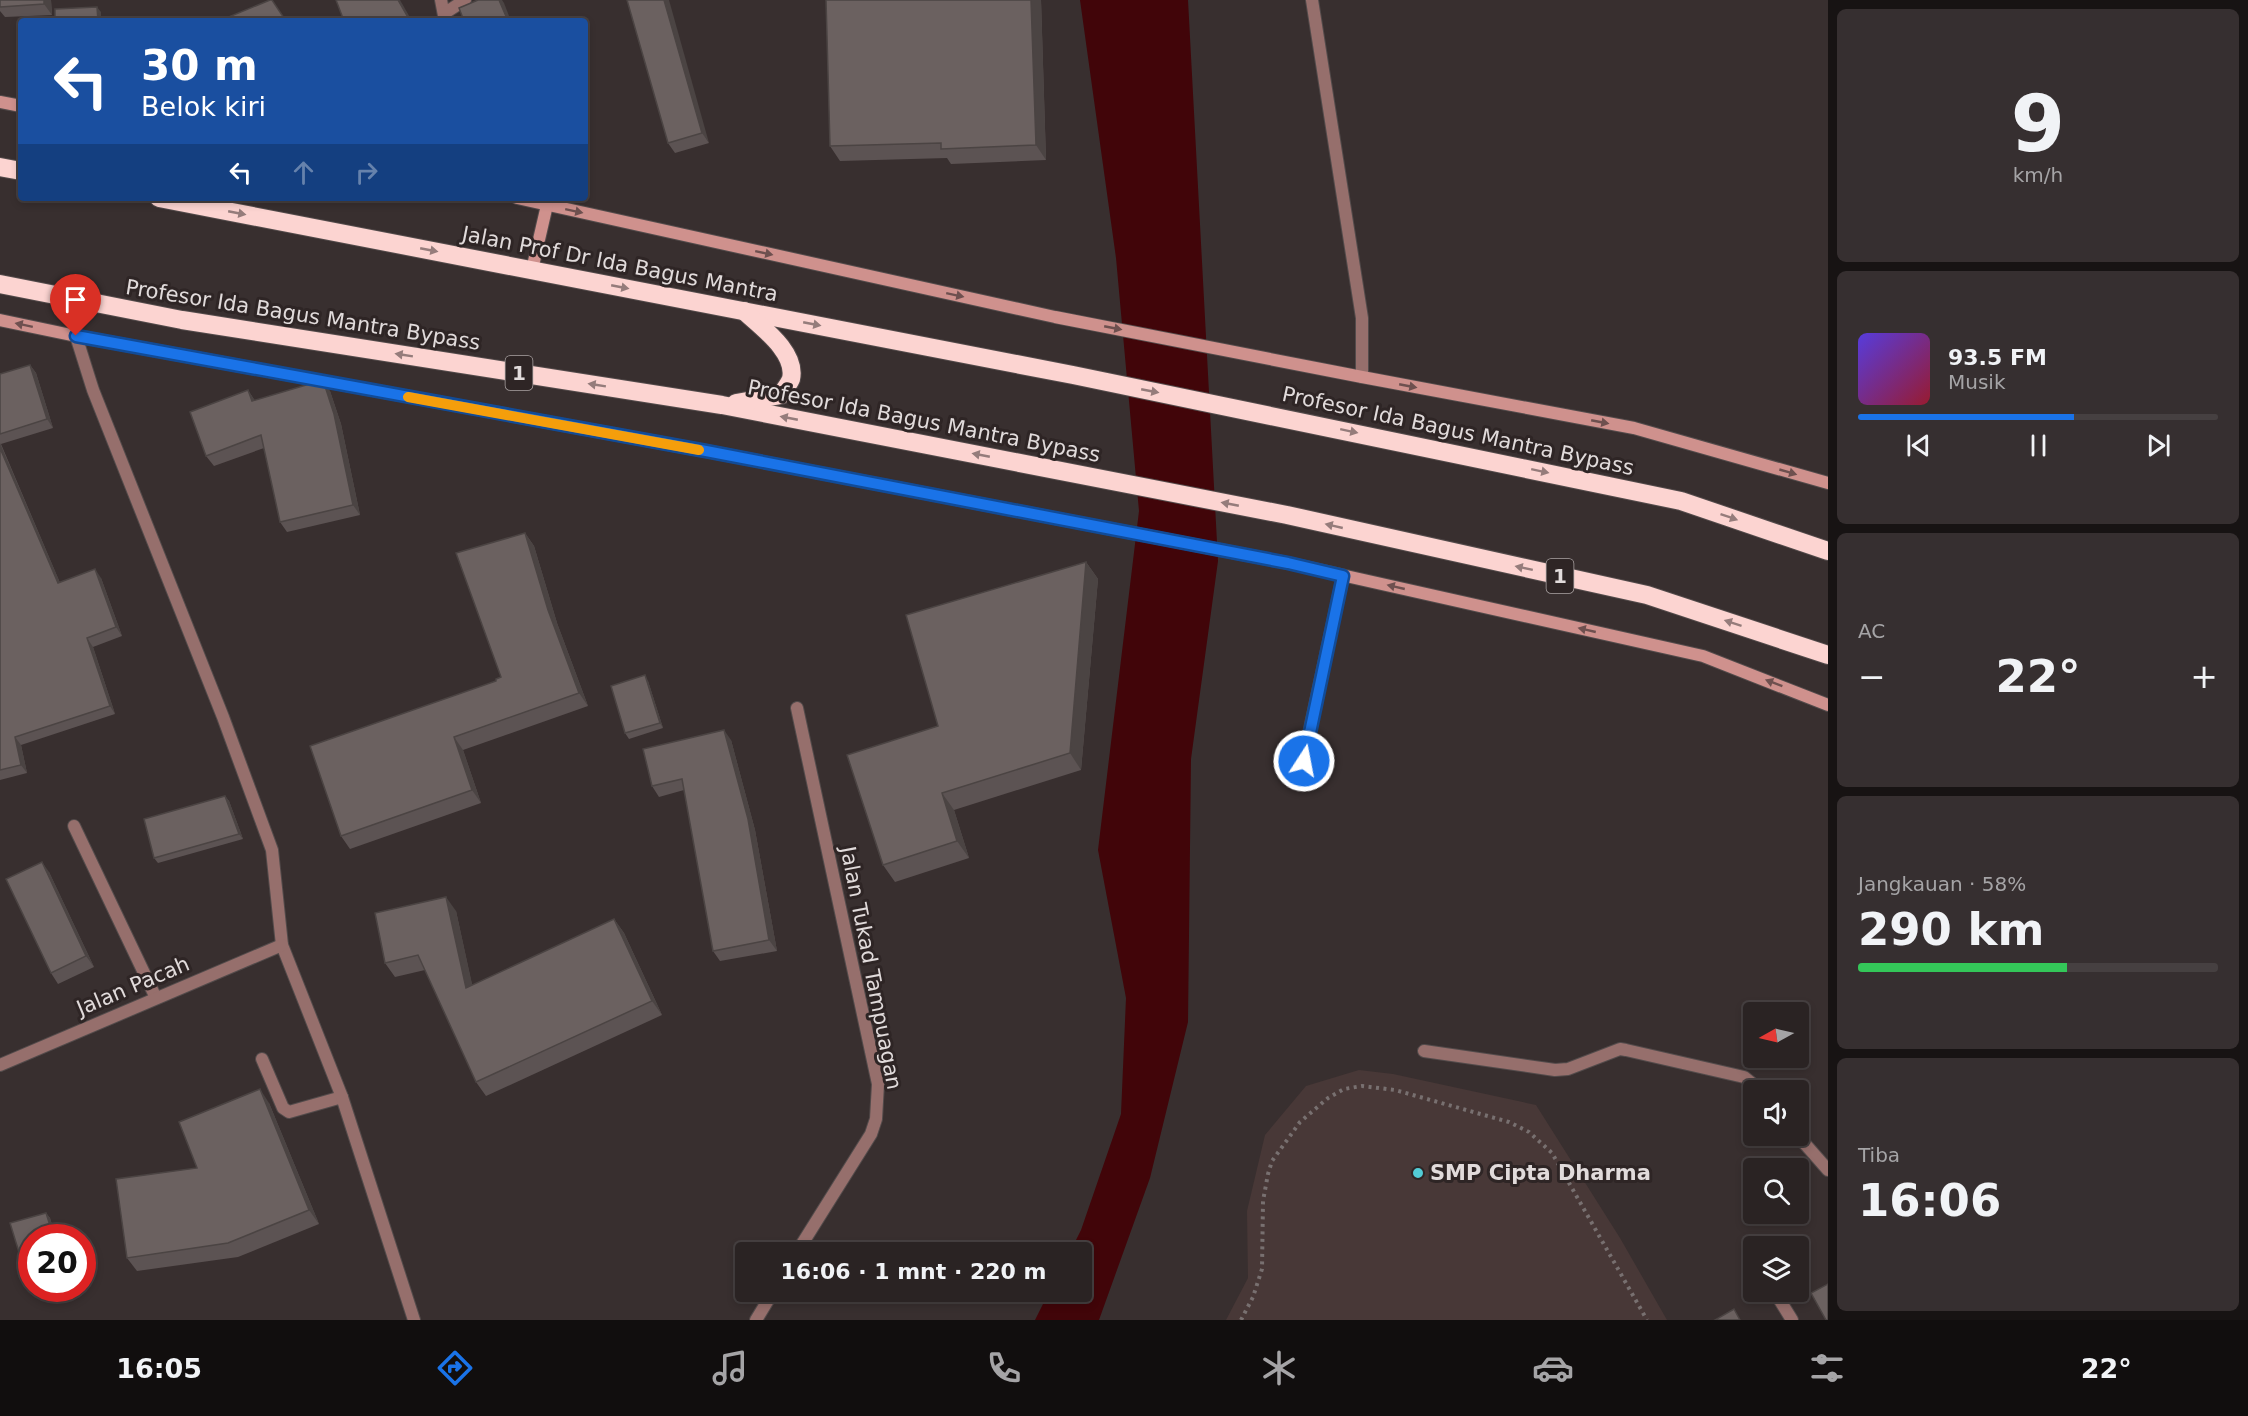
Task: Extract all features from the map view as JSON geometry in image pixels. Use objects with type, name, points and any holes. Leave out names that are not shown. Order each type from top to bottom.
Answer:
[{"type":"highway","points":[[0,167],[18,170]]},
{"type":"highway","name":"Jalan Prof Dr Ida Bagus Mantra","points":[[175,201],[1072,375]]},
{"type":"highway","name":"Profesor Ida Bagus Mantra Bypass","points":[[0,284],[182,320],[722,405],[1287,515],[1647,595],[1828,655]]},
{"type":"highway","points":[[722,405],[780,395],[790,381],[791,365],[778,342],[744,311]]},
{"type":"highway","name":"Profesor Ida Bagus Mantra Bypass","points":[[1072,375],[1681,501],[1828,551]]},
{"type":"street","points":[[444,11],[465,0]]},
{"type":"street","points":[[1312,0],[1362,318],[1362,378]]},
{"type":"street","points":[[0,102],[18,105]]},
{"type":"street","points":[[530,201],[1055,317],[1362,378],[1634,428],[1828,483]]},
{"type":"street","points":[[532,270],[547,205]]},
{"type":"street","points":[[0,320],[76,336],[706,451],[1288,563],[1703,656],[1828,705]]},
{"type":"street","points":[[76,336],[93,390],[223,717],[272,850],[282,945],[342,1097],[414,1320]]},
{"type":"street","points":[[1304,761],[1343,576]]},
{"type":"street","name":"Jalan Tukad Tampuagan","points":[[797,708],[878,1084],[876,1119],[871,1134],[804,1242]]},
{"type":"street","points":[[74,826],[156,998]]},
{"type":"street","name":"Jalan Pacah","points":[[0,1065],[282,945]]},
{"type":"street","points":[[1424,1051],[1555,1070],[1568,1069],[1620,1049],[1744,1077],[1748,1080]]},
{"type":"street","points":[[262,1059],[283,1108],[289,1112],[342,1097]]},
{"type":"street","points":[[1807,1146],[1828,1170]]},
{"type":"street","points":[[756,1320],[767,1302]]},
{"type":"street","points":[[1781,1302],[1792,1320]]},
{"type":"path","points":[[1241,1320],[1253,1297],[1262,1269],[1263,1201],[1272,1161],[1300,1122],[1328,1098],[1344,1089],[1362,1086],[1395,1090],[1509,1122],[1539,1139],[1552,1153],[1647,1320]]},
{"type":"shaded area","points":[[1080,0],[1188,0],[1218,561],[1191,759],[1188,1022],[1150,1178],[1099,1320],[1035,1320],[1044,1302],[1092,1302],[1092,1242],[1075,1242],[1121,1114],[1126,998],[1098,850],[1139,511],[1116,258]]},
{"type":"shaded area","name":"SMP Cipta Dharma","points":[[1359,1070],[1393,1074],[1536,1105],[1620,1238],[1667,1320],[1226,1320],[1248,1278],[1247,1211],[1265,1135],[1306,1086]]},
{"type":"building","points":[[0,0],[44,0],[44,4],[0,7]]},
{"type":"building","points":[[272,0],[284,18],[226,18]]},
{"type":"building","points":[[336,0],[398,0],[408,18],[343,18]]},
{"type":"building","points":[[478,0],[499,0],[507,18],[463,18],[459,8]]},
{"type":"building","points":[[627,0],[664,0],[702,133],[668,143]]},
{"type":"building","points":[[826,0],[1031,0],[1036,145],[941,149],[941,143],[830,146]]},
{"type":"building","points":[[97,7],[98,18],[55,18],[55,9]]},
{"type":"building","points":[[30,365],[47,419],[0,434],[0,374]]},
{"type":"building","points":[[323,380],[334,414],[353,505],[280,522],[261,435],[206,456],[190,412],[248,390],[252,401]]},
{"type":"building","points":[[0,448],[58,583],[95,569],[116,627],[87,638],[110,706],[15,737],[21,765],[0,770]]},
{"type":"building","points":[[525,533],[548,610],[579,693],[454,737],[472,790],[341,836],[310,746],[496,681],[501,677],[456,553]]},
{"type":"building","points":[[1086,562],[1070,753],[942,793],[957,841],[883,865],[847,755],[938,726],[906,615]]},
{"type":"building","points":[[645,675],[660,723],[625,733],[611,686]]},
{"type":"building","points":[[724,730],[748,819],[769,940],[713,951],[682,779],[652,786],[643,749]]},
{"type":"building","points":[[225,796],[239,834],[154,858],[144,819]]},
{"type":"building","points":[[42,862],[86,956],[51,973],[6,879]]},
{"type":"building","points":[[446,897],[466,988],[614,919],[652,1001],[476,1082],[418,955],[385,963],[375,913]]},
{"type":"building","points":[[260,1089],[309,1210],[228,1243],[127,1258],[116,1179],[197,1168],[179,1122]]},
{"type":"building","points":[[46,1213],[50,1224],[18,1224],[18,1249],[10,1223]]},
{"type":"building","points":[[1828,1284],[1828,1320],[1826,1320],[1811,1293]]},
{"type":"building","points":[[1734,1309],[1740,1320],[1715,1320]]},
{"type":"slow traffic","points":[[408,397],[699,450]]},
{"type":"place","name":"SMP Cipta Dharma","points":[[1418,1173]]},
{"type":"route","points":[[76,336],[706,451],[1288,563],[1343,576],[1304,761]]}]
